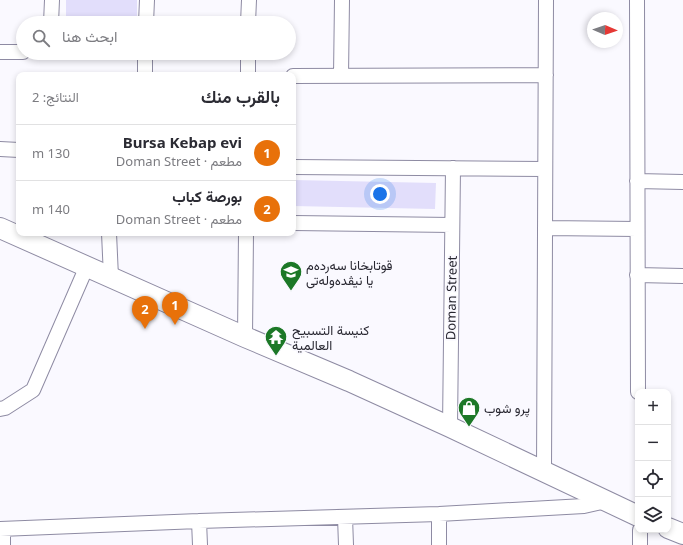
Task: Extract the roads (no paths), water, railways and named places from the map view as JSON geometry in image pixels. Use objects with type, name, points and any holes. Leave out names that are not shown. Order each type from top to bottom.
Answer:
[{"type":"street","points":[[51,16],[52,0]]},
{"type":"street","points":[[146,16],[147,0]]},
{"type":"street","points":[[248,0],[248,16]]},
{"type":"street","points":[[341,76],[342,0]]},
{"type":"street","points":[[544,472],[546,0]]},
{"type":"street","points":[[637,0],[638,389]]},
{"type":"street","points":[[0,52],[16,52]]},
{"type":"street","points":[[145,60],[145,72]]},
{"type":"street","points":[[248,60],[248,72]]},
{"type":"street","points":[[296,76],[546,75]]},
{"type":"street","points":[[0,149],[16,150]]},
{"type":"street","points":[[296,167],[545,169]]},
{"type":"street","name":"Doman Street","points":[[450,427],[453,168]]},
{"type":"street","points":[[637,181],[683,182]]},
{"type":"street","points":[[296,223],[452,225]]},
{"type":"street","points":[[0,228],[16,235]]},
{"type":"street","points":[[545,228],[637,229]]},
{"type":"street","points":[[18,236],[245,337],[349,381],[635,515]]},
{"type":"street","points":[[109,236],[111,277]]},
{"type":"street","points":[[245,337],[246,236]]},
{"type":"street","points":[[0,409],[5,408],[33,390],[87,266]]},
{"type":"street","points":[[637,276],[683,276]]},
{"type":"street","points":[[3,545],[1,529],[199,521],[439,514],[584,506],[606,501]]},
{"type":"street","points":[[439,514],[439,545]]},
{"type":"street","points":[[345,517],[346,545]]},
{"type":"street","points":[[199,521],[200,545]]},
{"type":"street","points":[[671,529],[683,534]]},
{"type":"street","points":[[640,533],[640,545]]},
{"type":"place","name":"قوتابخانا سەردەم یا نیڤدەولەتی","points":[[291,292]]},
{"type":"place","name":"Bursa Kebap evi","points":[[175,325]]},
{"type":"place","name":"بورصة كباب","points":[[145,329]]},
{"type":"place","name":"كنيسة التسبيح العالمية","points":[[276,356]]},
{"type":"place","name":"پرو شوب","points":[[469,428]]}]
